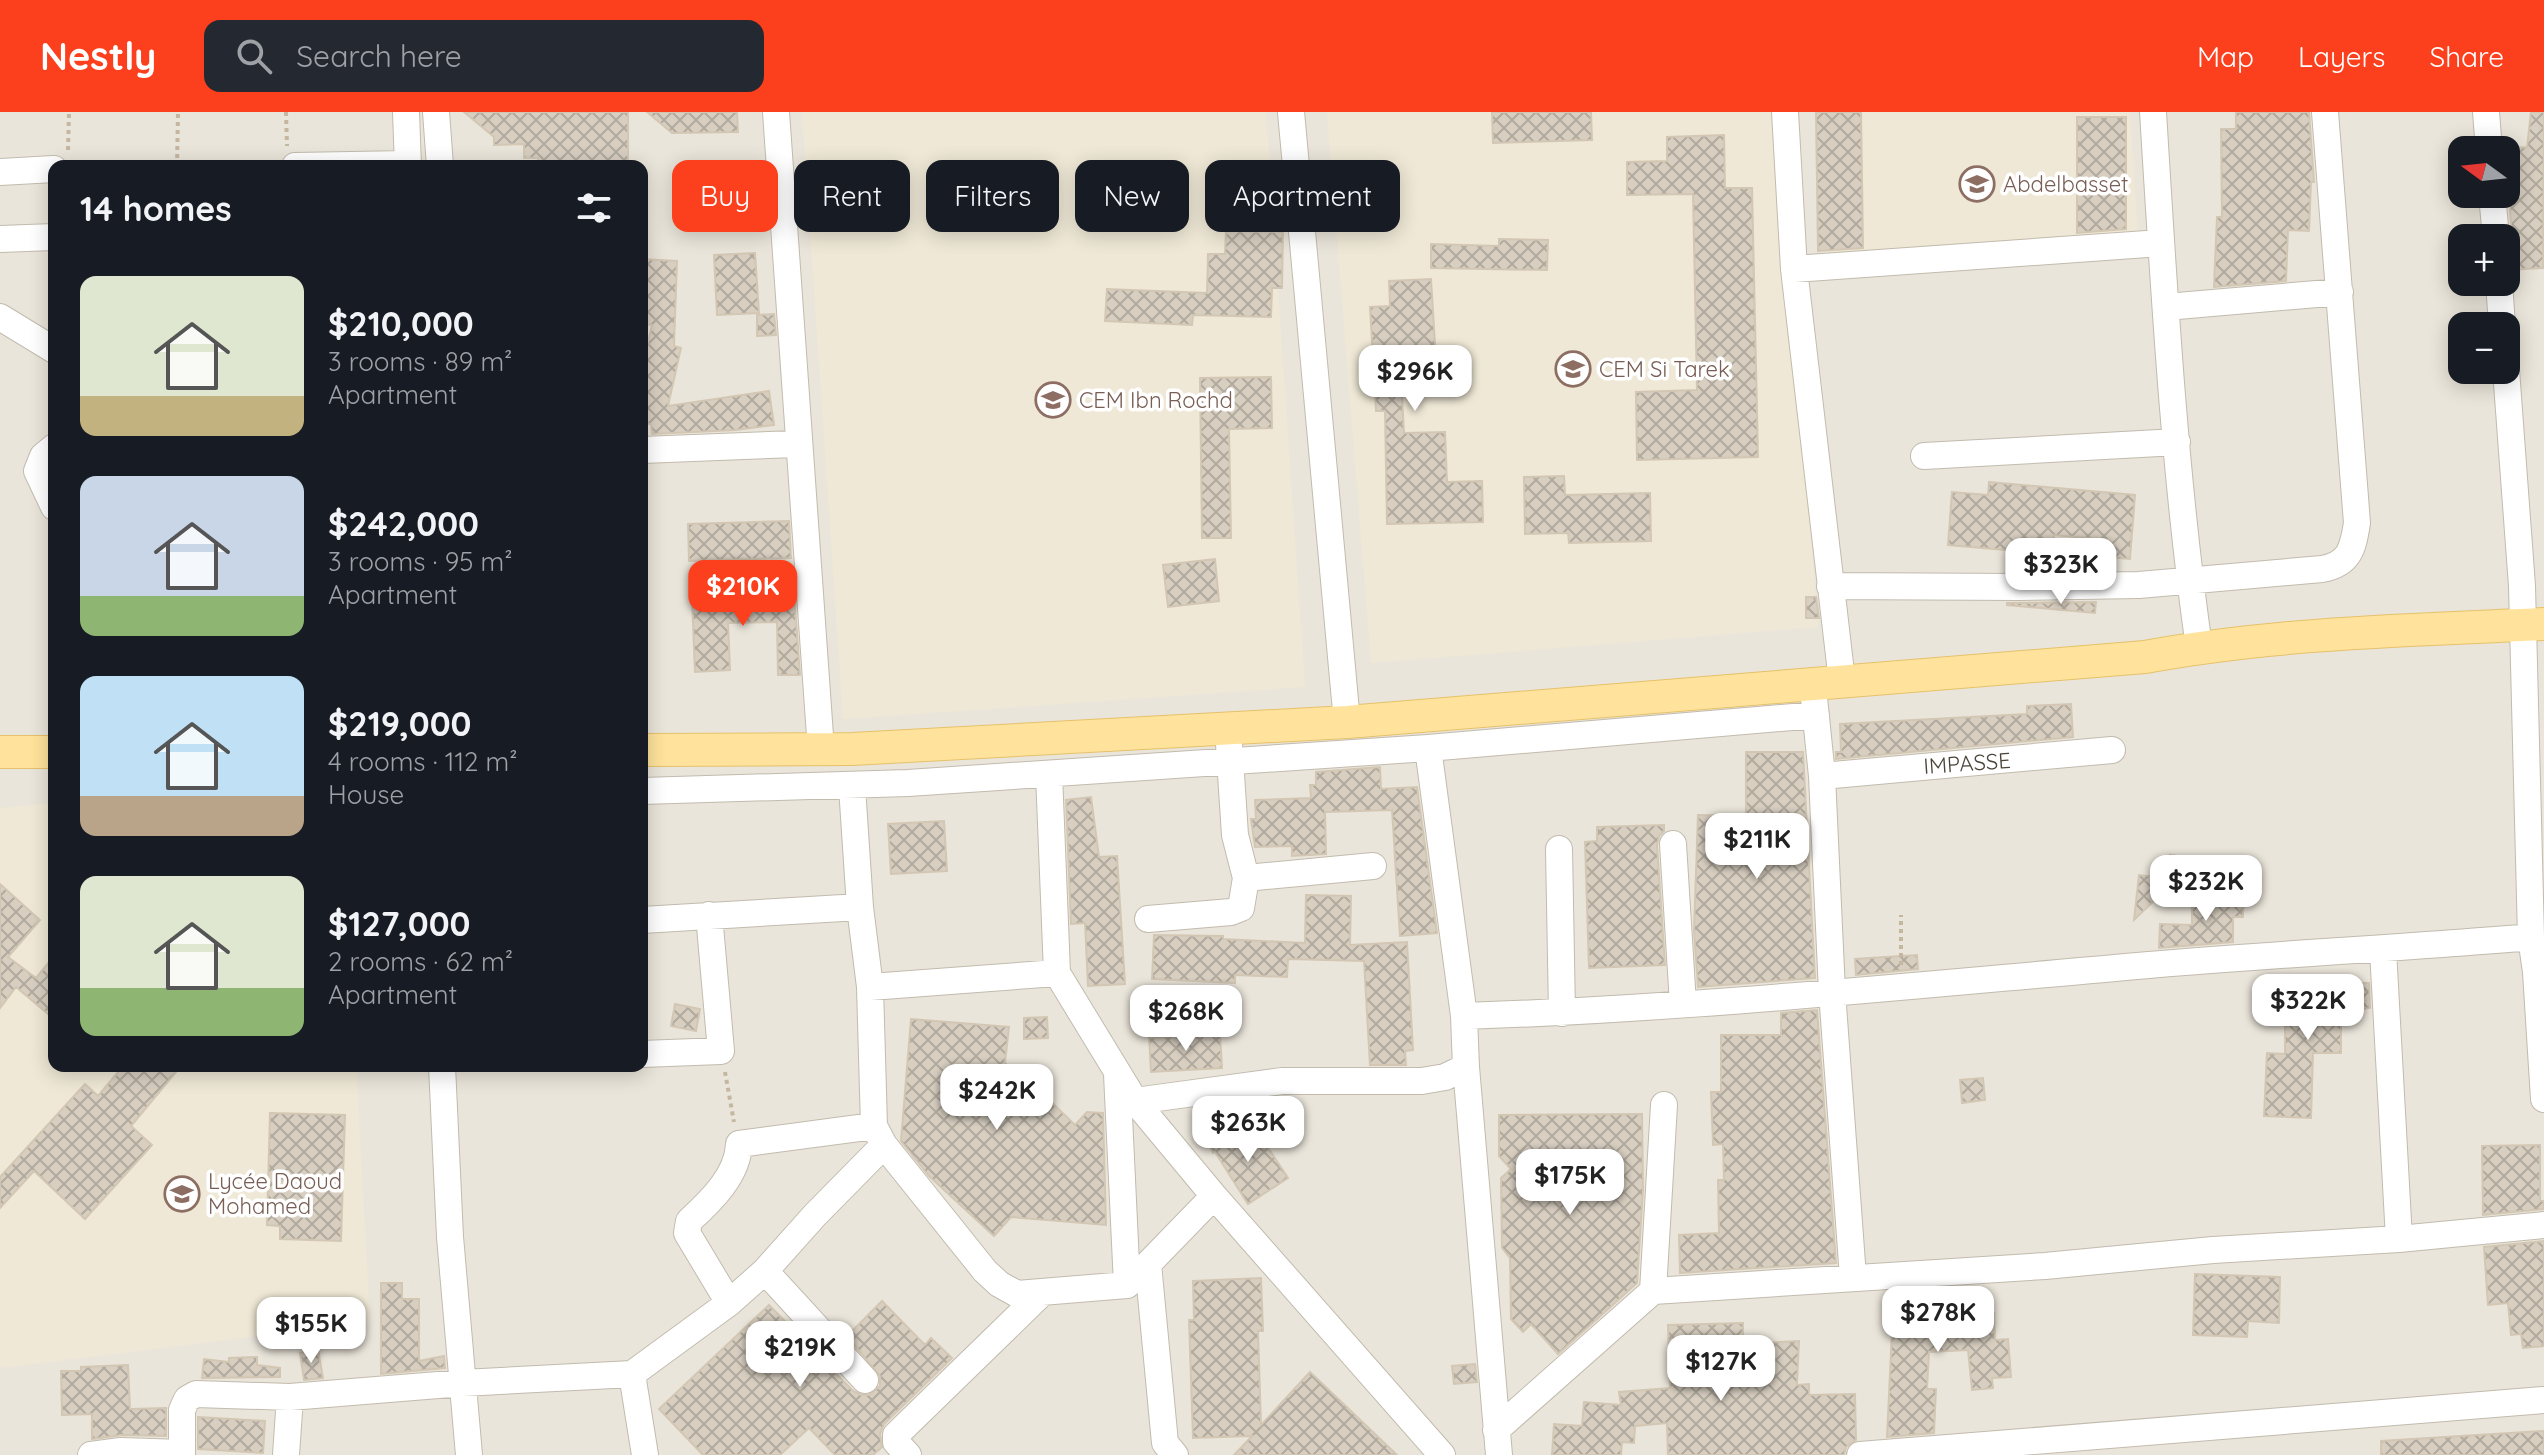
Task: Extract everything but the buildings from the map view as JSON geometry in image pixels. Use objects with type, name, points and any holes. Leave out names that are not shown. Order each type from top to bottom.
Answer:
[{"type":"main road","points":[[648,750],[821,750],[1824,693],[2298,637],[2532,624]]},
{"type":"main road","points":[[0,752],[48,752]]},
{"type":"street","points":[[406,112],[408,160]]},
{"type":"street","points":[[436,112],[440,160]]},
{"type":"street","points":[[776,112],[797,444],[821,750]]},
{"type":"street","points":[[1291,112],[1347,722]]},
{"type":"street","points":[[1785,112],[1794,269],[1830,586],[1822,776],[1832,992],[1853,1277]]},
{"type":"street","points":[[2153,112],[2189,582],[2199,647]]},
{"type":"street","points":[[1830,586],[2019,587],[2189,582],[2335,566],[2344,560],[2353,547],[2357,523],[2325,112]]},
{"type":"street","points":[[2486,112],[2488,136]]},
{"type":"street","points":[[0,172],[48,163]]},
{"type":"street","points":[[0,239],[48,237]]},
{"type":"street","points":[[1794,269],[2161,243]]},
{"type":"street","points":[[2166,307],[2340,292]]},
{"type":"street","points":[[0,317],[48,341]]},
{"type":"street","points":[[2507,384],[2522,586],[2532,624],[2531,937],[2540,972],[2544,1099]]},
{"type":"street","points":[[1924,456],[2177,442]]},
{"type":"street","points":[[648,450],[797,444]]},
{"type":"street","points":[[48,452],[37,471],[48,494]]},
{"type":"street","points":[[648,791],[852,787],[1428,748],[1824,693]]},
{"type":"street","points":[[1148,919],[1231,912],[1241,908],[1246,878],[1235,835],[1229,729]]},
{"type":"street","points":[[1428,748],[1464,1016],[1498,1442]]},
{"type":"street","name":"IMPASSE","points":[[1822,776],[2112,750]]},
{"type":"street","points":[[1049,774],[1057,973],[1135,1101],[1214,1196],[1442,1455]]},
{"type":"street","points":[[852,787],[860,907],[870,987],[879,1136],[985,1271],[1017,1294],[1127,1285],[1214,1196]]},
{"type":"street","points":[[1673,844],[1683,1004]]},
{"type":"street","points":[[1559,849],[1562,1013]]},
{"type":"street","points":[[1246,878],[1373,866]]},
{"type":"street","points":[[648,920],[860,907]]},
{"type":"street","points":[[648,1054],[721,1051],[709,915]]},
{"type":"street","points":[[1464,1016],[1562,1013],[2531,937]]},
{"type":"street","points":[[2383,950],[2399,1239]]},
{"type":"street","points":[[870,987],[1057,973]]},
{"type":"street","points":[[1135,1101],[1282,1081],[1422,1081],[1445,1077],[1466,1067]]},
{"type":"street","points":[[442,1072],[450,1237],[469,1455]]},
{"type":"street","points":[[1117,1074],[1127,1285]]},
{"type":"street","points":[[1653,1291],[1664,1105]]},
{"type":"street","points":[[729,1303],[687,1233],[689,1221],[714,1199],[738,1157],[739,1144],[879,1136]]},
{"type":"street","points":[[91,1455],[121,1451],[182,1454],[182,1410],[187,1399],[196,1394],[290,1397],[632,1374],[729,1303],[765,1271],[879,1136]]},
{"type":"street","points":[[1498,1442],[1653,1291],[2045,1266],[2544,1225]]},
{"type":"street","points":[[1148,1264],[1164,1451]]},
{"type":"street","points":[[765,1271],[865,1380]]},
{"type":"street","points":[[876,1455],[902,1445],[1041,1294]]},
{"type":"street","points":[[632,1374],[645,1455]]},
{"type":"street","points":[[286,1455],[290,1397]]},
{"type":"street","points":[[1860,1455],[2544,1400]]},
{"type":"path","points":[[61,160],[69,112]]},
{"type":"path","points":[[177,160],[178,112]]},
{"type":"path","points":[[286,112],[291,159]]},
{"type":"path","points":[[1901,915],[1901,987]]},
{"type":"path","points":[[721,1051],[739,1144]]},
{"type":"shaded area","points":[[0,112],[2544,112],[2544,1455],[0,1455]]},
{"type":"shaded area","name":"CEM Ibn Rochd","points":[[802,112],[1266,112],[1269,160],[1205,160],[1205,232],[1274,232],[1305,687],[843,719],[810,232],[910,232],[910,160],[805,160]]},
{"type":"shaded area","name":"CEM Si Tarek","points":[[1327,112],[1777,112],[1818,627],[1371,663],[1337,232],[1400,232],[1400,160],[1331,160]]},
{"type":"shaded area","name":"Abdelbasset","points":[[1816,112],[2130,112],[2139,255],[1825,275]]},
{"type":"shaded area","name":"Lycée Daoud Mohamed","points":[[48,804],[48,1072],[356,1072],[370,1322],[0,1368],[0,808]]},
{"type":"place","name":"Abdelbasset","points":[[1977,184]]},
{"type":"place","name":"CEM Si Tarek","points":[[1573,369]]},
{"type":"place","name":"CEM Ibn Rochd","points":[[1053,400]]},
{"type":"place","name":"Lycée Daoud Mohamed","points":[[182,1194]]}]
